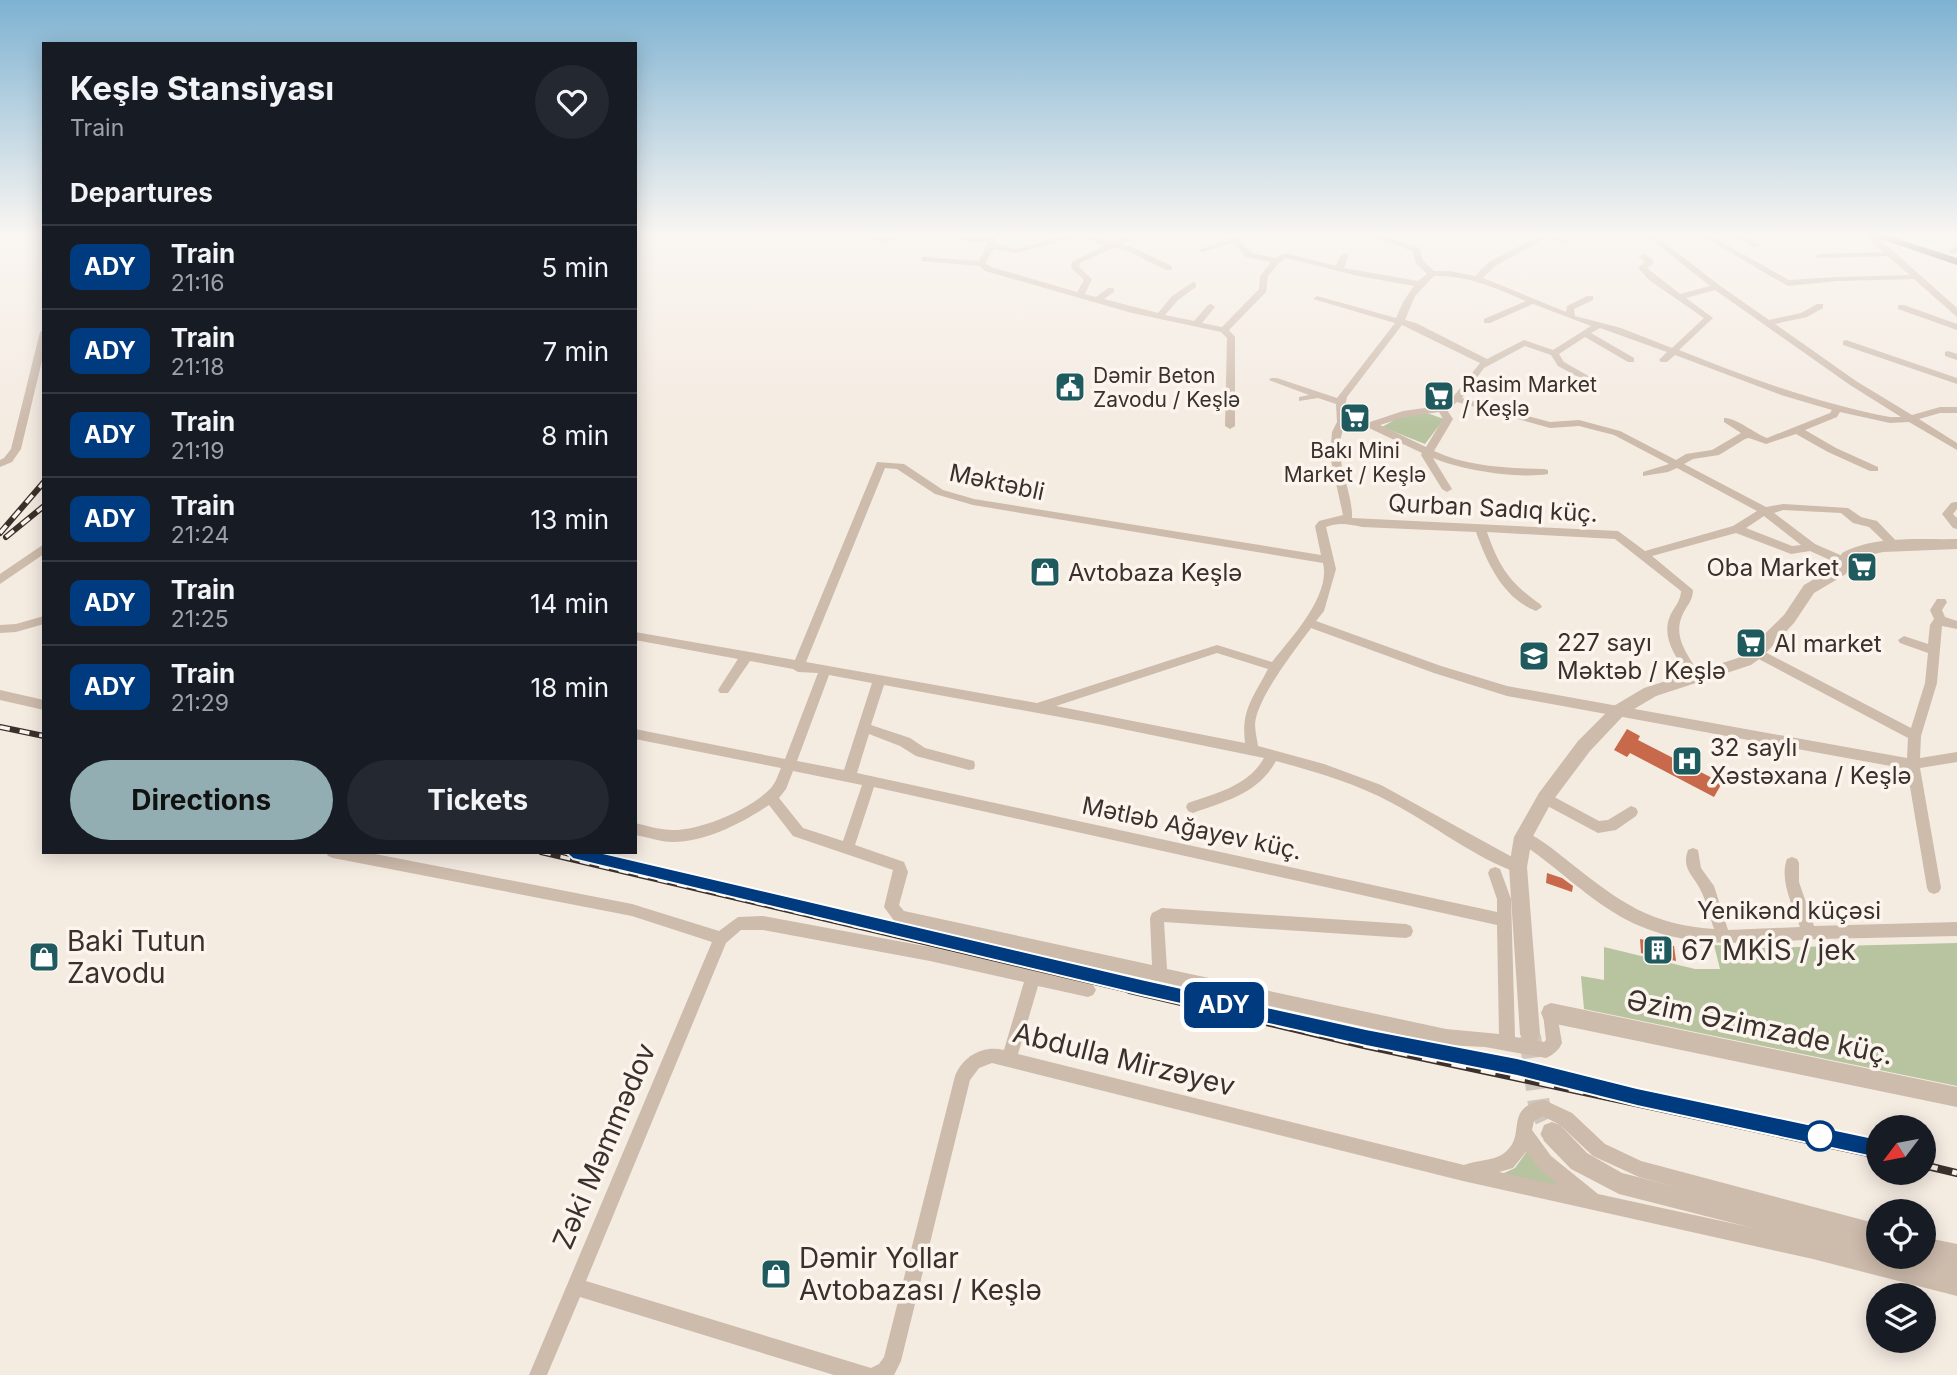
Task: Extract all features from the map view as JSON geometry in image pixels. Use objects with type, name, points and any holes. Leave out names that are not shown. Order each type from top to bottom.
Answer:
[{"type":"street","points":[[1159,317],[1175,298]]},
{"type":"street","points":[[1224,330],[1256,298]]},
{"type":"street","points":[[1252,750],[1249,725],[1251,714],[1275,667],[1311,624],[1328,581],[1328,560],[1320,526],[1328,521],[1346,520],[1335,451],[1337,430],[1342,422],[1340,402],[1400,322],[1401,313],[1410,298]]},
{"type":"street","points":[[1524,298],[1673,352],[1770,391],[1837,409],[1891,420],[1910,418],[1943,408],[1957,410]]},
{"type":"street","points":[[1571,317],[1570,308],[1590,298]]},
{"type":"street","points":[[1664,360],[1709,318],[1679,298]]},
{"type":"street","points":[[1732,298],[1853,383],[1957,447]]},
{"type":"street","points":[[1939,298],[1957,314]]},
{"type":"street","points":[[1099,299],[1159,317],[1224,330],[1231,337],[1230,426]]},
{"type":"street","points":[[1317,299],[1435,334],[1486,362]]},
{"type":"street","points":[[1487,321],[1532,301]]},
{"type":"street","points":[[1768,323],[1804,315],[1820,306]]},
{"type":"street","points":[[1195,325],[1211,307]]},
{"type":"street","points":[[1901,307],[1957,327]]},
{"type":"street","points":[[1554,353],[1599,326]]},
{"type":"street","points":[[1586,334],[1631,360]]},
{"type":"street","points":[[0,464],[8,460],[16,449],[42,340]]},
{"type":"street","points":[[1846,343],[1957,381]]},
{"type":"street","points":[[1371,425],[1404,414],[1442,409],[1456,399],[1486,362],[1524,344],[1554,353],[1561,364],[1589,380]]},
{"type":"street","points":[[1274,380],[1340,402]]},
{"type":"street","points":[[1302,399],[1319,395]]},
{"type":"street","points":[[1456,399],[1550,425],[1579,423],[1617,433],[1678,462],[1765,511],[1811,547],[1843,561]]},
{"type":"street","points":[[1442,409],[1447,419],[1427,451],[1427,459],[1447,489]]},
{"type":"street","points":[[1727,420],[1750,435],[1766,441],[1800,432],[1834,415],[1837,409]]},
{"type":"street","points":[[1342,422],[1371,425],[1408,439],[1427,451],[1501,471],[1544,472]]},
{"type":"street","points":[[1617,433],[1632,426]]},
{"type":"street","points":[[1800,432],[1874,469]]},
{"type":"street","points":[[1647,474],[1668,469],[1694,455],[1714,453],[1742,436],[1750,435]]},
{"type":"street","name":"Məktəbli","points":[[798,667],[881,464],[900,466],[939,492],[973,502],[1328,560]]},
{"type":"street","points":[[1955,505],[1947,514],[1957,525]]},
{"type":"street","points":[[1643,555],[1737,529],[1765,511],[1783,507],[1839,509],[1857,520],[1873,524],[1896,546]]},
{"type":"street","name":"Qurban Sadıq küç.","points":[[1346,520],[1618,536],[1689,594],[1675,613],[1672,628],[1677,646],[1696,678]]},
{"type":"street","points":[[1614,524],[1618,536]]},
{"type":"street","points":[[1480,529],[1501,580],[1536,607]]},
{"type":"street","points":[[1737,529],[1791,550],[1811,547]]},
{"type":"street","points":[[1843,561],[1856,551],[1896,546],[1957,544]]},
{"type":"street","points":[[0,580],[42,549]]},
{"type":"street","points":[[1530,1034],[1518,867],[1523,837],[1545,798],[1584,746],[1618,711],[1650,692],[1726,669],[1757,653],[1789,619],[1809,589],[1838,573],[1843,567],[1843,561]]},
{"type":"street","points":[[1940,620],[1936,610],[1941,602]]},
{"type":"street","points":[[1940,620],[1957,625]]},
{"type":"street","points":[[1934,888],[1913,764],[1915,736],[1928,699],[1936,625],[1940,620]]},
{"type":"street","points":[[0,629],[16,628],[42,621]]},
{"type":"street","points":[[1311,624],[1438,670],[1507,691],[1896,763],[1913,764],[1957,757]]},
{"type":"street","points":[[637,636],[1038,708],[1252,750],[1367,785],[1518,867]]},
{"type":"street","points":[[1905,640],[1934,651]]},
{"type":"street","points":[[1038,708],[1217,649],[1275,667]]},
{"type":"street","points":[[1757,653],[1915,736]]},
{"type":"street","points":[[724,690],[746,657]]},
{"type":"street","points":[[637,829],[671,836],[693,834],[771,798],[781,785],[825,671]]},
{"type":"street","points":[[849,776],[879,681]]},
{"type":"street","points":[[0,695],[42,705]]},
{"type":"street","points":[[865,728],[905,742],[921,752],[969,765]]},
{"type":"street","name":"Mətləb Ağayev küç.","points":[[637,734],[849,776],[1505,920]]},
{"type":"street","name":"Mətləb Ağayev küç.","points":[[1194,807],[1248,787],[1265,772],[1272,756]]},
{"type":"street","points":[[847,848],[870,781]]},
{"type":"street","points":[[771,798],[798,832],[899,866],[901,872],[891,907],[900,917],[1160,972],[1429,1034],[1507,1043],[1539,1050],[1552,1047],[1554,1043],[1551,1013]]},
{"type":"street","points":[[1545,798],[1598,827],[1611,826],[1631,812]]},
{"type":"street","name":"Yenikənd küçəsi","points":[[1523,837],[1546,850],[1620,909],[1665,928],[1723,936],[1757,937],[1957,929]]},
{"type":"street","points":[[343,854],[632,910],[721,938],[738,924],[763,923],[930,954],[1087,990]]},
{"type":"street","points":[[1693,854],[1695,870],[1707,886],[1723,936]]},
{"type":"street","points":[[1792,863],[1792,883],[1809,933]]},
{"type":"street","points":[[1495,873],[1504,899],[1507,1043]]},
{"type":"street","points":[[1160,972],[1156,925],[1157,918],[1163,915],[1406,931]]},
{"type":"street","name":"Zəki Məmmədov","points":[[538,1375],[721,938]]},
{"type":"street","points":[[1009,1058],[1033,978]]},
{"type":"street","name":"Əzim Əzimzade küç.","points":[[1551,1013],[1957,1097]]},
{"type":"street","name":"Abdulla Mirzəyev","points":[[877,1375],[886,1371],[892,1361],[963,1076],[974,1062],[984,1056],[1009,1058],[1463,1172],[1813,1250],[1957,1287]]},
{"type":"street","points":[[1463,1172],[1507,1162],[1518,1152],[1525,1133],[1525,1122],[1530,1113],[1539,1108],[1550,1110],[1566,1119],[1599,1150],[1639,1169],[1866,1230]]},
{"type":"street","points":[[1525,1133],[1535,1150],[1556,1173],[1600,1204]]},
{"type":"street","points":[[1552,1133],[1578,1161],[1619,1183],[1866,1246]]},
{"type":"street","points":[[1936,1249],[1957,1253]]},
{"type":"street","points":[[1936,1264],[1957,1269]]},
{"type":"street","points":[[576,1287],[865,1375]]},
{"type":"green space","points":[[1427,413],[1444,419],[1425,444],[1382,427],[1398,418]]},
{"type":"green space","points":[[1957,943],[1957,1086],[1584,1009],[1581,976],[1604,980],[1604,947],[1695,969],[1720,969],[1714,945],[1762,948]]},
{"type":"green space","points":[[1528,1150],[1570,1191],[1502,1174],[1515,1168]]},
{"type":"building","points":[[1627,729],[1640,736],[1638,740],[1722,783],[1714,797],[1630,753],[1627,757],[1614,750]]},
{"type":"building","points":[[1547,873],[1562,878],[1573,886],[1572,892],[1546,883]]},
{"type":"building","name":"67 MKİS / jek","points":[[1640,939],[1674,946],[1676,961],[1641,953]]},
{"type":"tunnel","points":[[1530,1036],[1539,1105],[1552,1133]]},
{"type":"railway","points":[[0,533],[42,484]]},
{"type":"railway","points":[[6,537],[42,508]]},
{"type":"railway","points":[[0,727],[42,736]]},
{"type":"railway","points":[[550,854],[1137,992]]},
{"type":"railway","points":[[1130,990],[1364,1045],[1866,1152]]},
{"type":"railway","points":[[1936,1168],[1957,1173]]},
{"type":"train","name":"ADY","points":[[581,854],[1141,987],[1517,1067],[1637,1097],[1866,1146]]},
{"type":"place","name":"Dəmir Beton Zavodu / Keşlə","points":[[1070,387]]},
{"type":"place","name":"Rasim Market / Keşlə","points":[[1439,396]]},
{"type":"place","name":"Bakı Mini Market / Keşlə","points":[[1355,418]]},
{"type":"place","name":"Oba Market","points":[[1862,567]]},
{"type":"place","name":"Avtobaza Keşlə","points":[[1045,572]]},
{"type":"place","name":"Al market","points":[[1751,643]]},
{"type":"place","name":"227 sayı Məktəb / Keşlə","points":[[1534,656]]},
{"type":"place","name":"32 saylı Xəstəxana / Keşlə","points":[[1687,761]]},
{"type":"place","name":"67 MKİS / jek","points":[[1658,950]]},
{"type":"place","name":"Baki Tutun Zavodu","points":[[44,957]]},
{"type":"place","name":"Dəmir Yollar Avtobazası / Keşlə","points":[[776,1274]]}]
